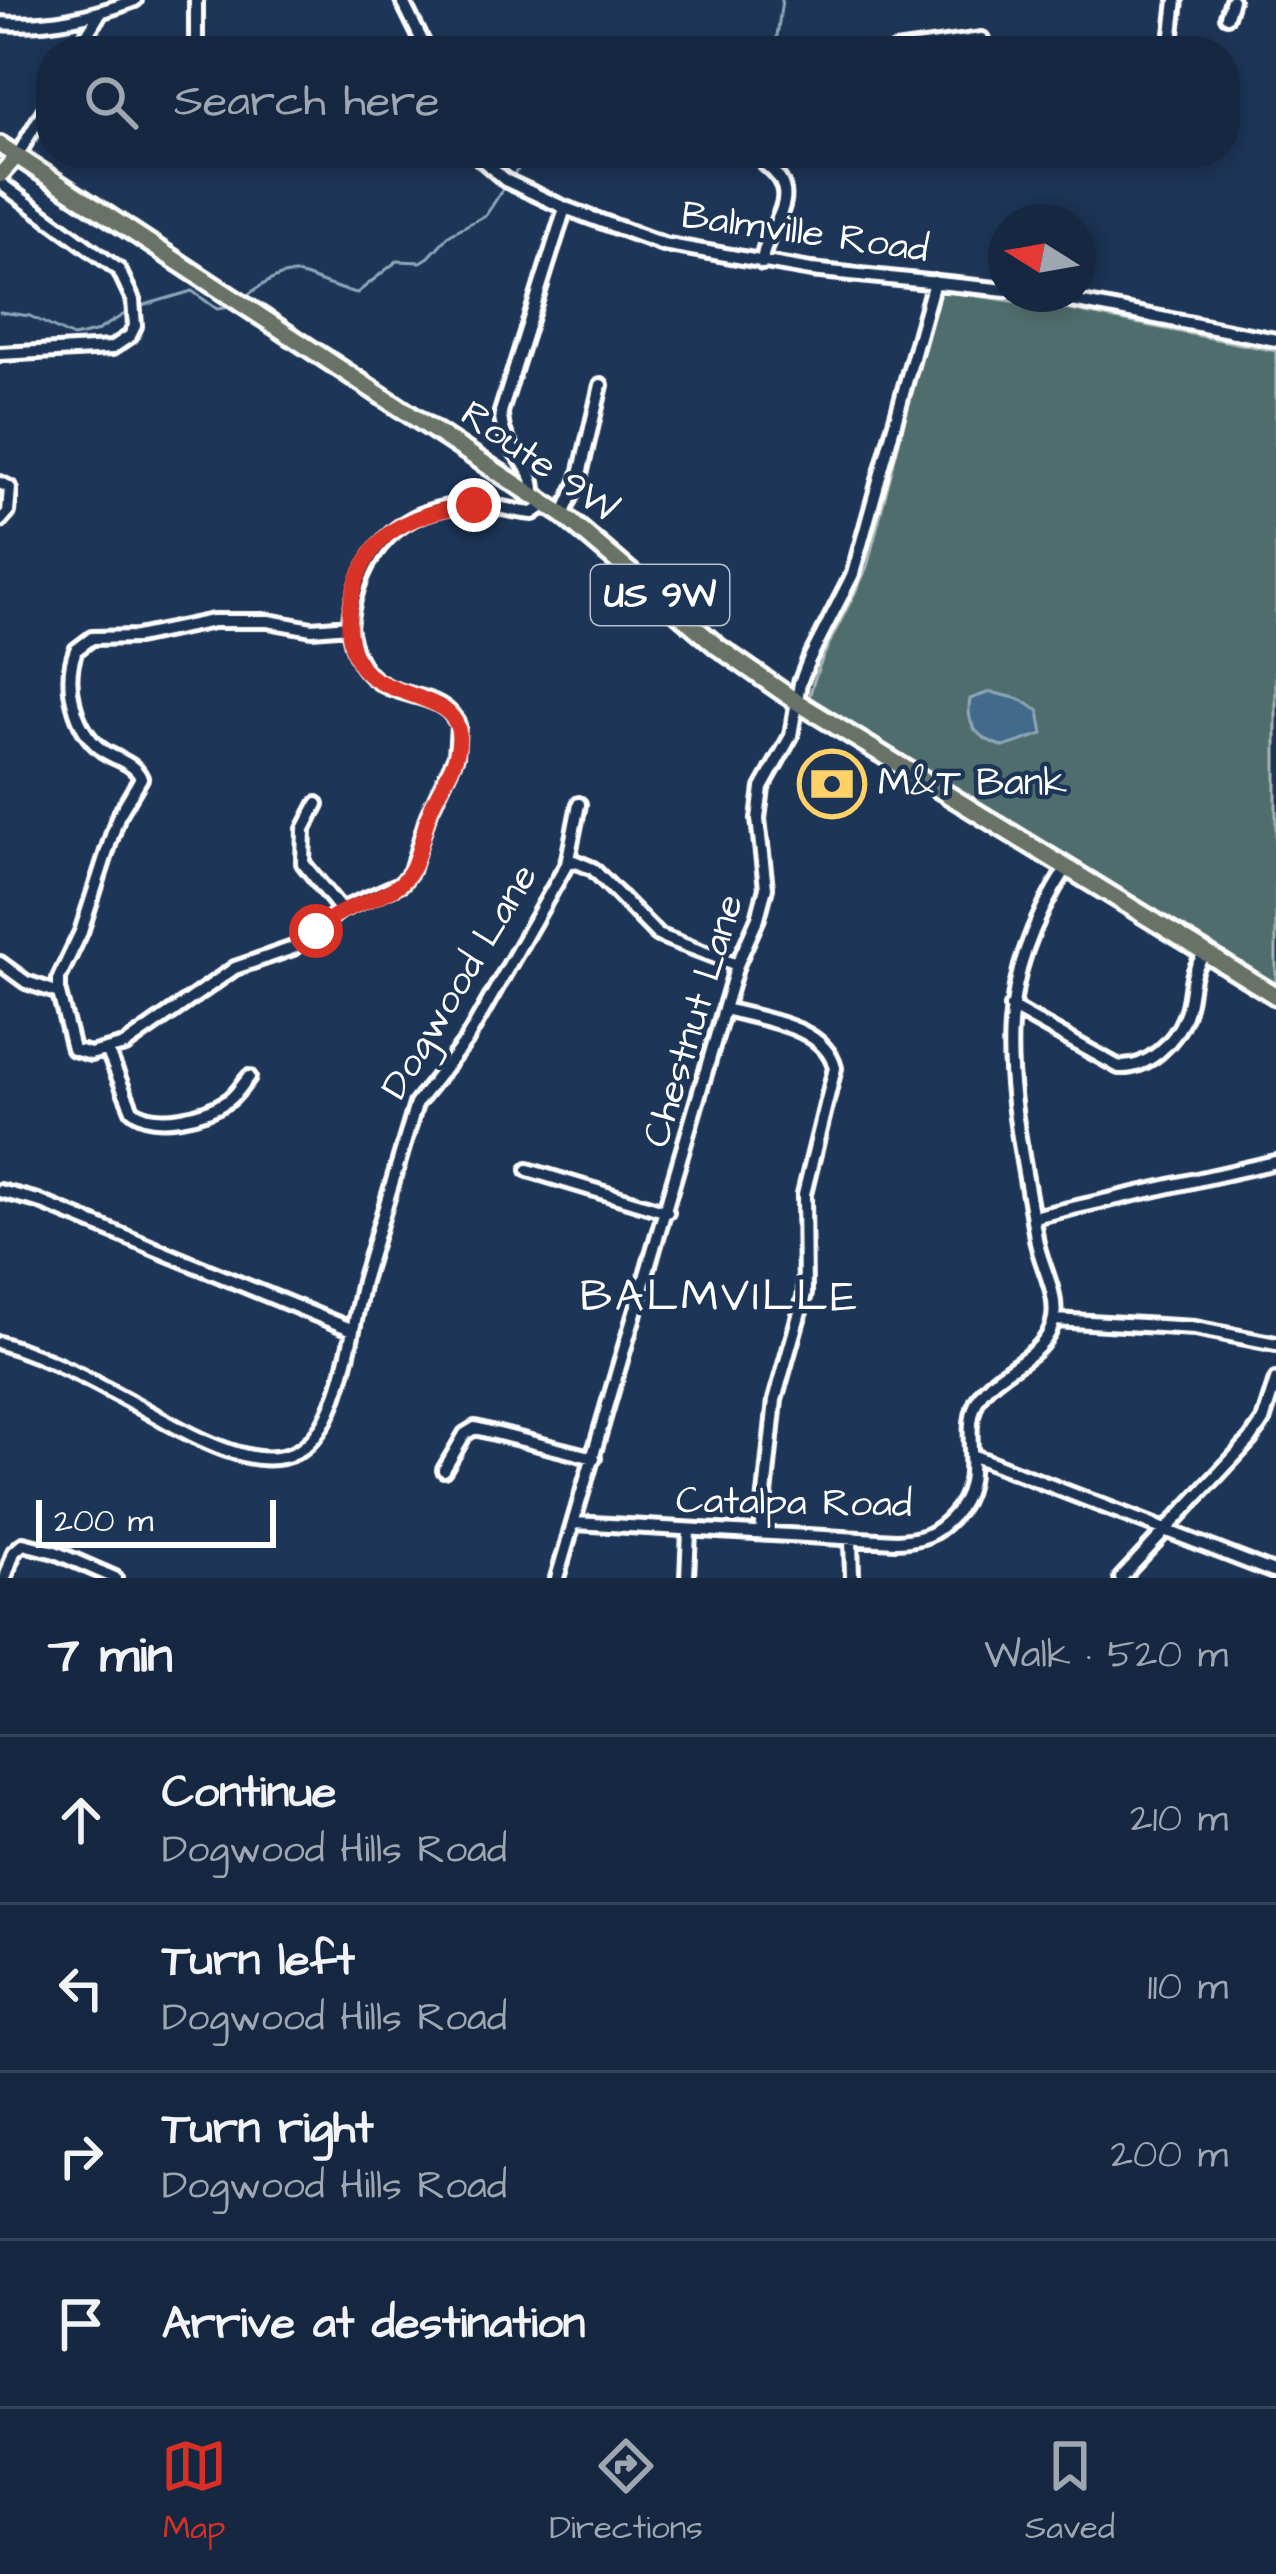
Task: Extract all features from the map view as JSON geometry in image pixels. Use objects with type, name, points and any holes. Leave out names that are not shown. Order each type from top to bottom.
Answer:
[{"type":"highway","name":"Route 9W","points":[[0,145],[563,515],[718,647],[797,702],[1276,996]]},
{"type":"main road","points":[[0,179],[17,156]]},
{"type":"street","points":[[0,23],[58,22],[99,15],[135,0]]},
{"type":"street","points":[[196,0],[196,36]]},
{"type":"street","points":[[402,0],[420,36]]},
{"type":"street","points":[[1172,36],[1176,0]]},
{"type":"street","points":[[1227,16],[1232,0]]},
{"type":"street","points":[[86,36],[99,15]]},
{"type":"street","points":[[17,156],[36,124]]},
{"type":"street","name":"Balmville Road","points":[[492,168],[509,182],[565,208],[663,244],[761,263],[988,288]]},
{"type":"street","points":[[761,263],[765,237],[785,200],[784,182],[769,168]]},
{"type":"street","points":[[0,179],[119,270],[134,300],[135,314],[130,336],[112,347],[0,354]]},
{"type":"street","points":[[349,626],[312,629],[236,619],[137,638],[92,638],[76,650],[71,687],[84,728],[97,746],[137,770],[141,778],[118,818],[81,932],[62,969],[58,992],[73,1049],[107,1052],[145,1032],[235,968],[304,941],[341,910],[395,888],[408,877],[433,803],[456,756],[460,734],[446,709],[385,686],[363,670],[349,626],[363,568],[376,547],[398,528],[457,507],[495,506],[533,513],[540,499],[534,477],[503,439],[501,412],[565,208]]},
{"type":"street","name":"Chestnut Lane","points":[[557,1578],[737,965],[766,888],[758,804],[762,788],[791,736],[809,660],[853,574],[934,282]]},
{"type":"street","points":[[1096,306],[1276,340]]},
{"type":"street","points":[[563,515],[578,478],[601,385]]},
{"type":"street","points":[[0,483],[10,488],[11,499],[0,521]]},
{"type":"street","points":[[317,804],[301,839],[303,863],[341,910]]},
{"type":"street","points":[[567,864],[579,804]]},
{"type":"street","name":"Dogwood Lane","points":[[0,1343],[50,1362],[206,1444],[263,1460],[290,1456],[320,1430],[338,1394],[363,1281],[416,1104],[466,1041],[567,864],[574,861],[593,869],[658,935],[737,965]]},
{"type":"street","points":[[1067,867],[1033,930],[1011,1007],[1010,1080],[1054,1320],[1195,1328],[1276,1345]]},
{"type":"street","points":[[1011,1007],[1119,1066],[1134,1066],[1162,1049],[1177,1031],[1187,1009],[1192,973],[1206,952]]},
{"type":"street","points":[[0,964],[26,982],[58,992]]},
{"type":"street","points":[[725,1009],[816,1038],[835,1067],[804,1194],[805,1294],[775,1400],[761,1533]]},
{"type":"street","points":[[107,1052],[132,1110],[154,1121],[169,1121],[227,1101],[249,1077]]},
{"type":"street","points":[[1033,1217],[1276,1162]]},
{"type":"street","points":[[528,1169],[667,1212]]},
{"type":"street","points":[[0,1191],[38,1202],[353,1330]]},
{"type":"street","name":"Catalpa Road","points":[[574,1523],[851,1539],[919,1540],[934,1534],[962,1507],[968,1494],[974,1456],[972,1423],[979,1398],[1036,1349],[1054,1320]]},
{"type":"street","points":[[1120,1578],[1250,1440],[1263,1421],[1276,1380]]},
{"type":"street","points":[[444,1470],[465,1434],[475,1428],[595,1458]]},
{"type":"street","points":[[974,1456],[1276,1573]]},
{"type":"street","points":[[687,1578],[689,1531]]},
{"type":"street","points":[[851,1539],[852,1578]]},
{"type":"street","points":[[4,1578],[14,1552],[23,1544],[115,1578]]},
{"type":"green space","points":[[938,290],[988,297],[988,312],[1080,312],[1276,351],[1276,985],[809,698],[827,648],[867,567]]},
{"type":"water","points":[[990,692],[1020,699],[1039,711],[1043,734],[1004,747],[981,736],[972,724],[970,699]]},
{"type":"waterway","points":[[777,36],[782,0]]},
{"type":"waterway","points":[[510,178],[520,168]]},
{"type":"waterway","points":[[245,297],[289,274],[357,293],[397,261],[421,262],[429,257],[450,234],[486,215],[505,186]]},
{"type":"waterway","points":[[138,307],[192,291],[217,309],[231,307]]},
{"type":"waterway","points":[[0,312],[30,316],[73,337],[95,332],[128,312]]},
{"type":"place","name":"M&T Bank","points":[[832,784]]},
{"type":"district","name":"BALMVILLE","points":[[720,1297]]},
{"type":"route","points":[[316,931],[341,910],[385,893],[408,877],[459,744],[458,725],[446,709],[385,686],[363,670],[356,658],[349,626],[363,568],[384,538],[408,522],[474,505]]}]
